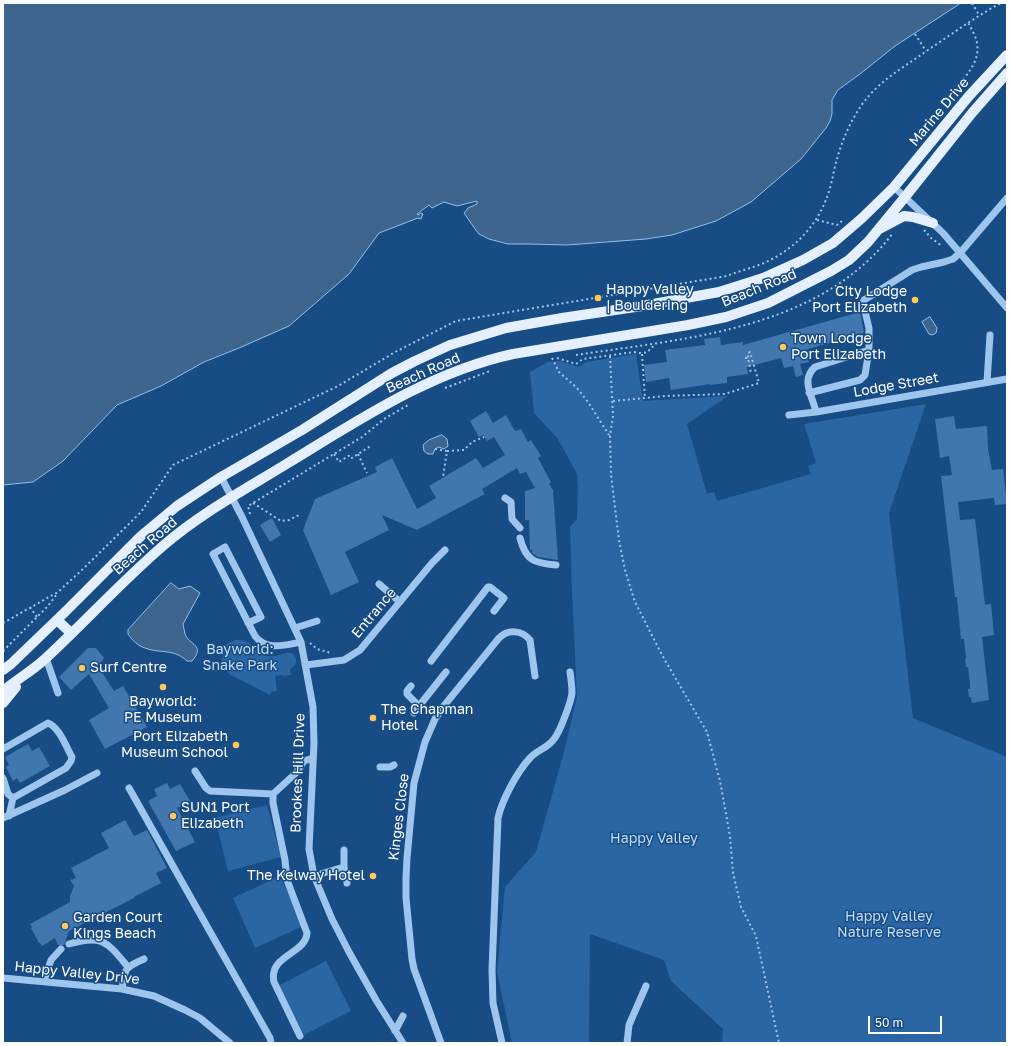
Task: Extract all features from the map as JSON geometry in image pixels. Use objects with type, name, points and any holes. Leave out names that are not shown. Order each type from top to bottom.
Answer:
[{"type":"main road","name":"Marine Drive","points":[[894,187],[969,96],[1007,55]]},
{"type":"main road","name":"Marine Drive","points":[[905,197],[972,113],[1007,73]]},
{"type":"main road","name":"Beach Road","points":[[3,670],[57,620],[151,527],[177,506],[221,476],[302,430],[392,373],[433,352],[457,342],[506,328],[719,292],[763,278],[803,260],[833,243],[861,219],[894,187]]},
{"type":"main road","name":"Beach Road","points":[[3,691],[34,669],[164,545],[211,510],[388,403],[431,381],[499,357],[726,317],[768,303],[807,284],[849,260],[878,230],[905,197]]},
{"type":"main road","points":[[878,230],[904,216],[933,223]]},
{"type":"main road","points":[[57,620],[71,633]]},
{"type":"main road","points":[[3,702],[34,669]]},
{"type":"street","points":[[894,187],[933,223],[1007,308]]},
{"type":"street","points":[[809,393],[860,380],[864,374],[869,350],[870,328],[863,303],[864,300],[912,270],[953,259],[960,253],[1007,198]]},
{"type":"street","points":[[988,382],[990,335]]},
{"type":"street","points":[[816,412],[809,393],[808,381],[811,372],[816,367],[869,350]]},
{"type":"street","name":"Lodge Street","points":[[789,415],[816,412],[1007,379]]},
{"type":"street","name":"Brookes Hill Drive","points":[[221,476],[298,627],[313,706],[313,758],[309,849],[314,876],[332,919],[349,952],[403,1043]]},
{"type":"street","points":[[505,498],[511,502],[512,519],[520,528]]},
{"type":"street","points":[[520,538],[522,546],[533,561],[539,564],[556,565]]},
{"type":"street","points":[[248,623],[261,617],[225,547],[213,554],[248,623],[258,640],[266,645],[284,645],[301,642]]},
{"type":"street","name":"Entrance","points":[[306,665],[344,660],[360,650],[432,563],[445,550]]},
{"type":"street","points":[[379,584],[400,602]]},
{"type":"street","points":[[430,661],[488,587],[504,598],[494,611]]},
{"type":"street","points":[[298,627],[317,621]]},
{"type":"street","name":"Kinges Close","points":[[441,1043],[414,969],[406,898],[408,839],[414,783],[419,763],[425,742],[439,713],[499,638],[505,633],[509,631],[520,633],[530,640],[535,676]]},
{"type":"street","points":[[46,658],[58,692]]},
{"type":"street","points":[[414,713],[446,672]]},
{"type":"street","points":[[502,1043],[493,1003],[492,970],[498,818],[500,808],[526,763],[536,752],[554,740],[557,734],[572,695],[570,672]]},
{"type":"street","points":[[411,686],[407,693],[418,706]]},
{"type":"street","points":[[3,749],[48,723],[53,725],[56,729],[72,757],[66,768],[13,798],[6,816]]},
{"type":"street","points":[[195,771],[206,788],[210,791],[273,794],[296,773],[304,761],[313,758]]},
{"type":"street","points":[[380,767],[390,767],[394,765]]},
{"type":"street","points":[[6,816],[66,790],[97,773]]},
{"type":"street","points":[[3,778],[8,794],[13,798]]},
{"type":"street","points":[[129,788],[270,1038],[271,1043]]},
{"type":"street","points":[[273,794],[285,860],[287,880],[307,933],[305,941],[277,965],[272,976],[300,1036]]},
{"type":"street","points":[[344,850],[344,867],[347,883]]},
{"type":"street","points":[[314,876],[344,867]]},
{"type":"street","points":[[69,944],[86,939],[101,941],[111,947],[128,967]]},
{"type":"street","points":[[44,981],[51,960],[60,949]]},
{"type":"street","points":[[122,988],[124,973],[128,967],[144,959]]},
{"type":"street","name":"Happy Valley Drive","points":[[3,978],[122,988],[154,996],[200,1018],[230,1043]]},
{"type":"street","points":[[627,1043],[629,1025],[646,986]]},
{"type":"street","points":[[395,1031],[403,1016]]},
{"type":"path","points":[[972,3],[979,15]]},
{"type":"path","points":[[968,22],[977,43],[976,61],[958,86],[958,89],[969,96]]},
{"type":"path","points":[[915,34],[926,52]]},
{"type":"path","points":[[816,220],[837,225],[842,221]]},
{"type":"path","points":[[557,358],[576,364],[583,359],[634,352],[642,354],[648,351],[656,342]]},
{"type":"path","points":[[576,355],[647,344]]},
{"type":"path","points":[[612,402],[666,396],[725,394],[759,383],[750,352],[748,352],[747,358],[751,373]]},
{"type":"path","points":[[642,354],[645,399]]},
{"type":"path","points":[[610,356],[613,416],[610,436],[611,474],[619,540],[625,570],[635,602],[652,637],[707,732],[722,788],[730,836],[732,873],[742,907],[756,936],[779,1043]]},
{"type":"path","points":[[563,357],[552,358],[559,372],[577,388],[610,436]]},
{"type":"path","points":[[445,388],[496,370]]},
{"type":"path","points":[[251,517],[248,506],[362,437],[384,419],[410,404]]},
{"type":"path","points":[[435,449],[447,451],[464,450],[472,442],[484,437]]},
{"type":"path","points":[[334,454],[339,462],[350,455],[352,458],[372,445]]},
{"type":"path","points":[[443,477],[447,451]]},
{"type":"path","points":[[358,454],[367,473]]},
{"type":"path","points":[[253,503],[281,521],[289,520],[299,515]]},
{"type":"path","points":[[3,651],[48,606],[58,592]]},
{"type":"path","points":[[30,607],[37,617]]},
{"type":"path","points":[[298,627],[310,643],[317,649],[331,653],[338,652]]},
{"type":"green space","points":[[636,354],[643,401],[728,396],[687,424],[707,494],[714,492],[717,501],[811,474],[808,466],[816,463],[804,424],[926,404],[889,513],[913,718],[1007,757],[1007,1043],[722,1043],[723,1029],[671,981],[664,960],[590,934],[589,1043],[512,1043],[497,972],[505,887],[536,852],[564,752],[577,697],[570,527],[577,519],[577,474],[558,439],[534,413],[530,372],[548,362],[560,361],[579,367],[586,362]]},
{"type":"green space","name":"Bayworld: Snake Park","points":[[236,640],[247,642],[262,655],[272,656],[290,653],[295,656],[296,663],[290,670],[291,675],[275,676],[277,691],[271,692],[270,695],[231,675],[224,669],[222,659],[223,650],[228,643]]},
{"type":"green space","points":[[267,805],[281,857],[228,871],[215,818]]},
{"type":"green space","points":[[280,876],[303,926],[255,948],[233,898]]},
{"type":"green space","points":[[326,961],[351,1011],[304,1035],[278,986]]},
{"type":"shaded area","points":[[3,3],[961,3],[895,46],[838,90],[832,100],[832,114],[830,121],[801,159],[751,202],[716,221],[672,235],[646,239],[567,245],[508,244],[489,239],[479,234],[475,229],[464,213],[468,208],[477,204],[477,201],[457,206],[444,202],[432,208],[429,205],[417,214],[423,214],[421,219],[418,218],[379,233],[349,274],[289,326],[204,362],[161,386],[117,405],[63,461],[33,482],[3,485]]},
{"type":"shaded area","points":[[930,317],[937,328],[936,333],[932,335],[929,334],[922,322]]},
{"type":"shaded area","points":[[442,435],[447,439],[448,446],[444,449],[439,447],[435,449],[433,454],[428,454],[424,451],[423,445],[429,440]]},
{"type":"shaded area","points":[[171,583],[179,589],[190,586],[200,593],[183,624],[187,638],[197,648],[196,656],[192,661],[187,661],[177,654],[142,647],[128,634],[128,630]]},
{"type":"building","points":[[860,312],[864,333],[805,350],[809,362],[800,364],[803,375],[796,377],[793,366],[784,368],[781,358],[747,367],[748,374],[727,377],[727,383],[671,390],[669,378],[646,382],[644,365],[667,362],[665,350],[705,345],[704,339],[720,337],[721,345],[743,342],[743,345]]},
{"type":"building","points":[[486,411],[493,423],[506,415],[515,431],[521,429],[528,442],[531,440],[541,456],[538,458],[551,482],[549,484],[553,490],[558,560],[538,557],[532,553],[532,550],[530,550],[529,520],[525,520],[525,491],[535,488],[526,472],[520,474],[517,468],[482,489],[485,494],[417,530],[382,515],[389,530],[345,552],[359,582],[331,595],[303,530],[315,499],[377,472],[375,467],[392,458],[417,509],[436,498],[429,486],[476,458],[483,468],[505,455],[494,437],[487,441],[483,435],[479,437],[470,421]]},
{"type":"building","points":[[954,416],[956,429],[987,426],[988,449],[992,470],[1003,469],[1007,504],[995,505],[994,498],[958,502],[960,520],[975,519],[985,605],[991,604],[994,635],[982,637],[989,700],[972,703],[971,697],[969,697],[968,689],[970,689],[970,683],[968,667],[966,667],[964,639],[961,639],[957,597],[955,597],[941,476],[952,475],[949,456],[940,458],[935,419]]},
{"type":"building","points":[[272,518],[281,535],[270,542],[260,525]]},
{"type":"building","points":[[88,648],[96,648],[104,658],[98,666],[114,691],[123,686],[147,727],[105,749],[89,720],[109,708],[89,674],[71,690],[59,677]]},
{"type":"building","points":[[28,744],[32,751],[39,747],[50,766],[20,783],[17,778],[13,781],[6,767],[9,765],[5,757]]},
{"type":"building","name":"SUN1 Port Elizabeth","points":[[167,783],[170,789],[180,784],[190,801],[177,808],[195,842],[176,851],[148,801],[157,796],[154,789]]},
{"type":"building","points":[[125,820],[134,836],[147,830],[167,868],[156,873],[161,883],[69,931],[64,945],[58,945],[55,938],[42,946],[30,924],[70,902],[70,896],[74,886],[70,880],[76,878],[71,868],[109,848],[101,833]]},
{"type":"place","name":"Happy Valley | Bouldering","points":[[598,298]]},
{"type":"place","name":"City Lodge Port Elizabeth","points":[[915,300]]},
{"type":"place","name":"Town Lodge Port Elizabeth","points":[[783,347]]},
{"type":"place","name":"Surf Centre","points":[[82,668]]},
{"type":"place","name":"Bayworld: PE Museum","points":[[163,687]]},
{"type":"place","name":"The Chapman Hotel","points":[[373,718]]},
{"type":"place","name":"Port Elizabeth Museum School","points":[[236,745]]},
{"type":"place","name":"SUN1 Port Elizabeth","points":[[173,816]]},
{"type":"place","name":"The Kelway Hotel","points":[[373,876]]},
{"type":"place","name":"Garden Court Kings Beach","points":[[65,926]]},
{"type":"park label","name":"Happy Valley","points":[[654,839]]},
{"type":"park label","name":"Happy Valley Nature Reserve","points":[[889,926]]}]
